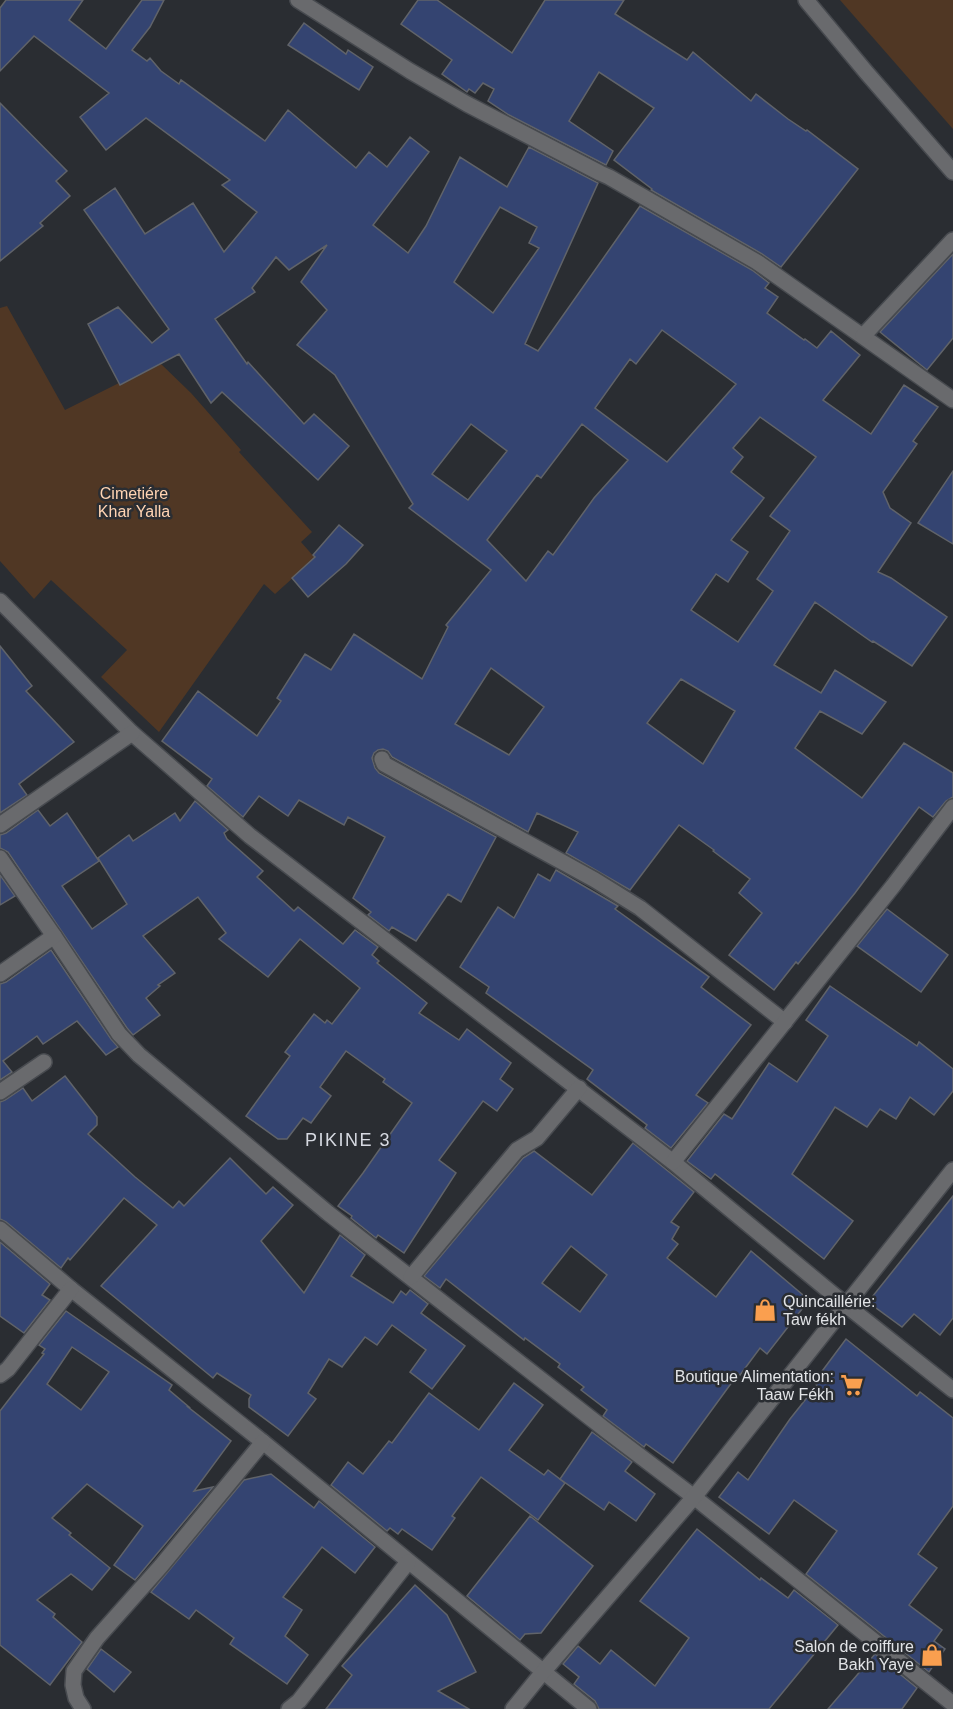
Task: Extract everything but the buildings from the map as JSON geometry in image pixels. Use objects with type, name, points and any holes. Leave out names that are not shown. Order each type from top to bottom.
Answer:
[{"type":"street","points":[[298,0],[467,104],[609,177],[756,262],[953,400]]},
{"type":"street","points":[[806,0],[953,172]]},
{"type":"street","points":[[863,336],[953,240]]},
{"type":"street","points":[[0,601],[132,733],[250,836],[673,1162],[953,1390]]},
{"type":"street","points":[[0,825],[132,733]]},
{"type":"street","points":[[382,759],[384,764],[595,879],[640,908],[785,1022]]},
{"type":"street","points":[[673,1162],[893,886],[953,807]]},
{"type":"street","points":[[0,858],[119,1034],[139,1055],[328,1213],[694,1497],[953,1704]]},
{"type":"street","points":[[0,974],[54,936]]},
{"type":"street","points":[[0,1092],[44,1062]]},
{"type":"street","points":[[411,1277],[517,1150],[537,1138],[579,1088]]},
{"type":"street","points":[[513,1709],[543,1671],[694,1497],[953,1170]]},
{"type":"street","points":[[0,1229],[589,1709]]},
{"type":"street","points":[[0,1375],[8,1369],[71,1289]]},
{"type":"street","points":[[83,1709],[76,1698],[73,1685],[74,1671],[97,1638],[161,1566],[263,1442]]},
{"type":"street","points":[[289,1709],[299,1701],[408,1562]]},
{"type":"green space","points":[[840,0],[953,0],[953,129]]},
{"type":"green space","name":"Cimetiére Khar Yalla","points":[[7,306],[65,410],[161,364],[191,393],[241,450],[239,452],[312,532],[301,542],[315,558],[275,594],[264,584],[159,732],[101,677],[127,650],[51,580],[34,599],[0,561],[0,308]]},
{"type":"place","name":"Quincaillérie: Taw fékh","points":[[765,1310]]},
{"type":"place","name":"Boutique Alimentation: Taaw Fékh","points":[[852,1385]]},
{"type":"place","name":"Salon de coiffure Bakh Yaye","points":[[932,1655]]},
{"type":"district","name":"PIKINE 3","points":[[348,1140]]}]
